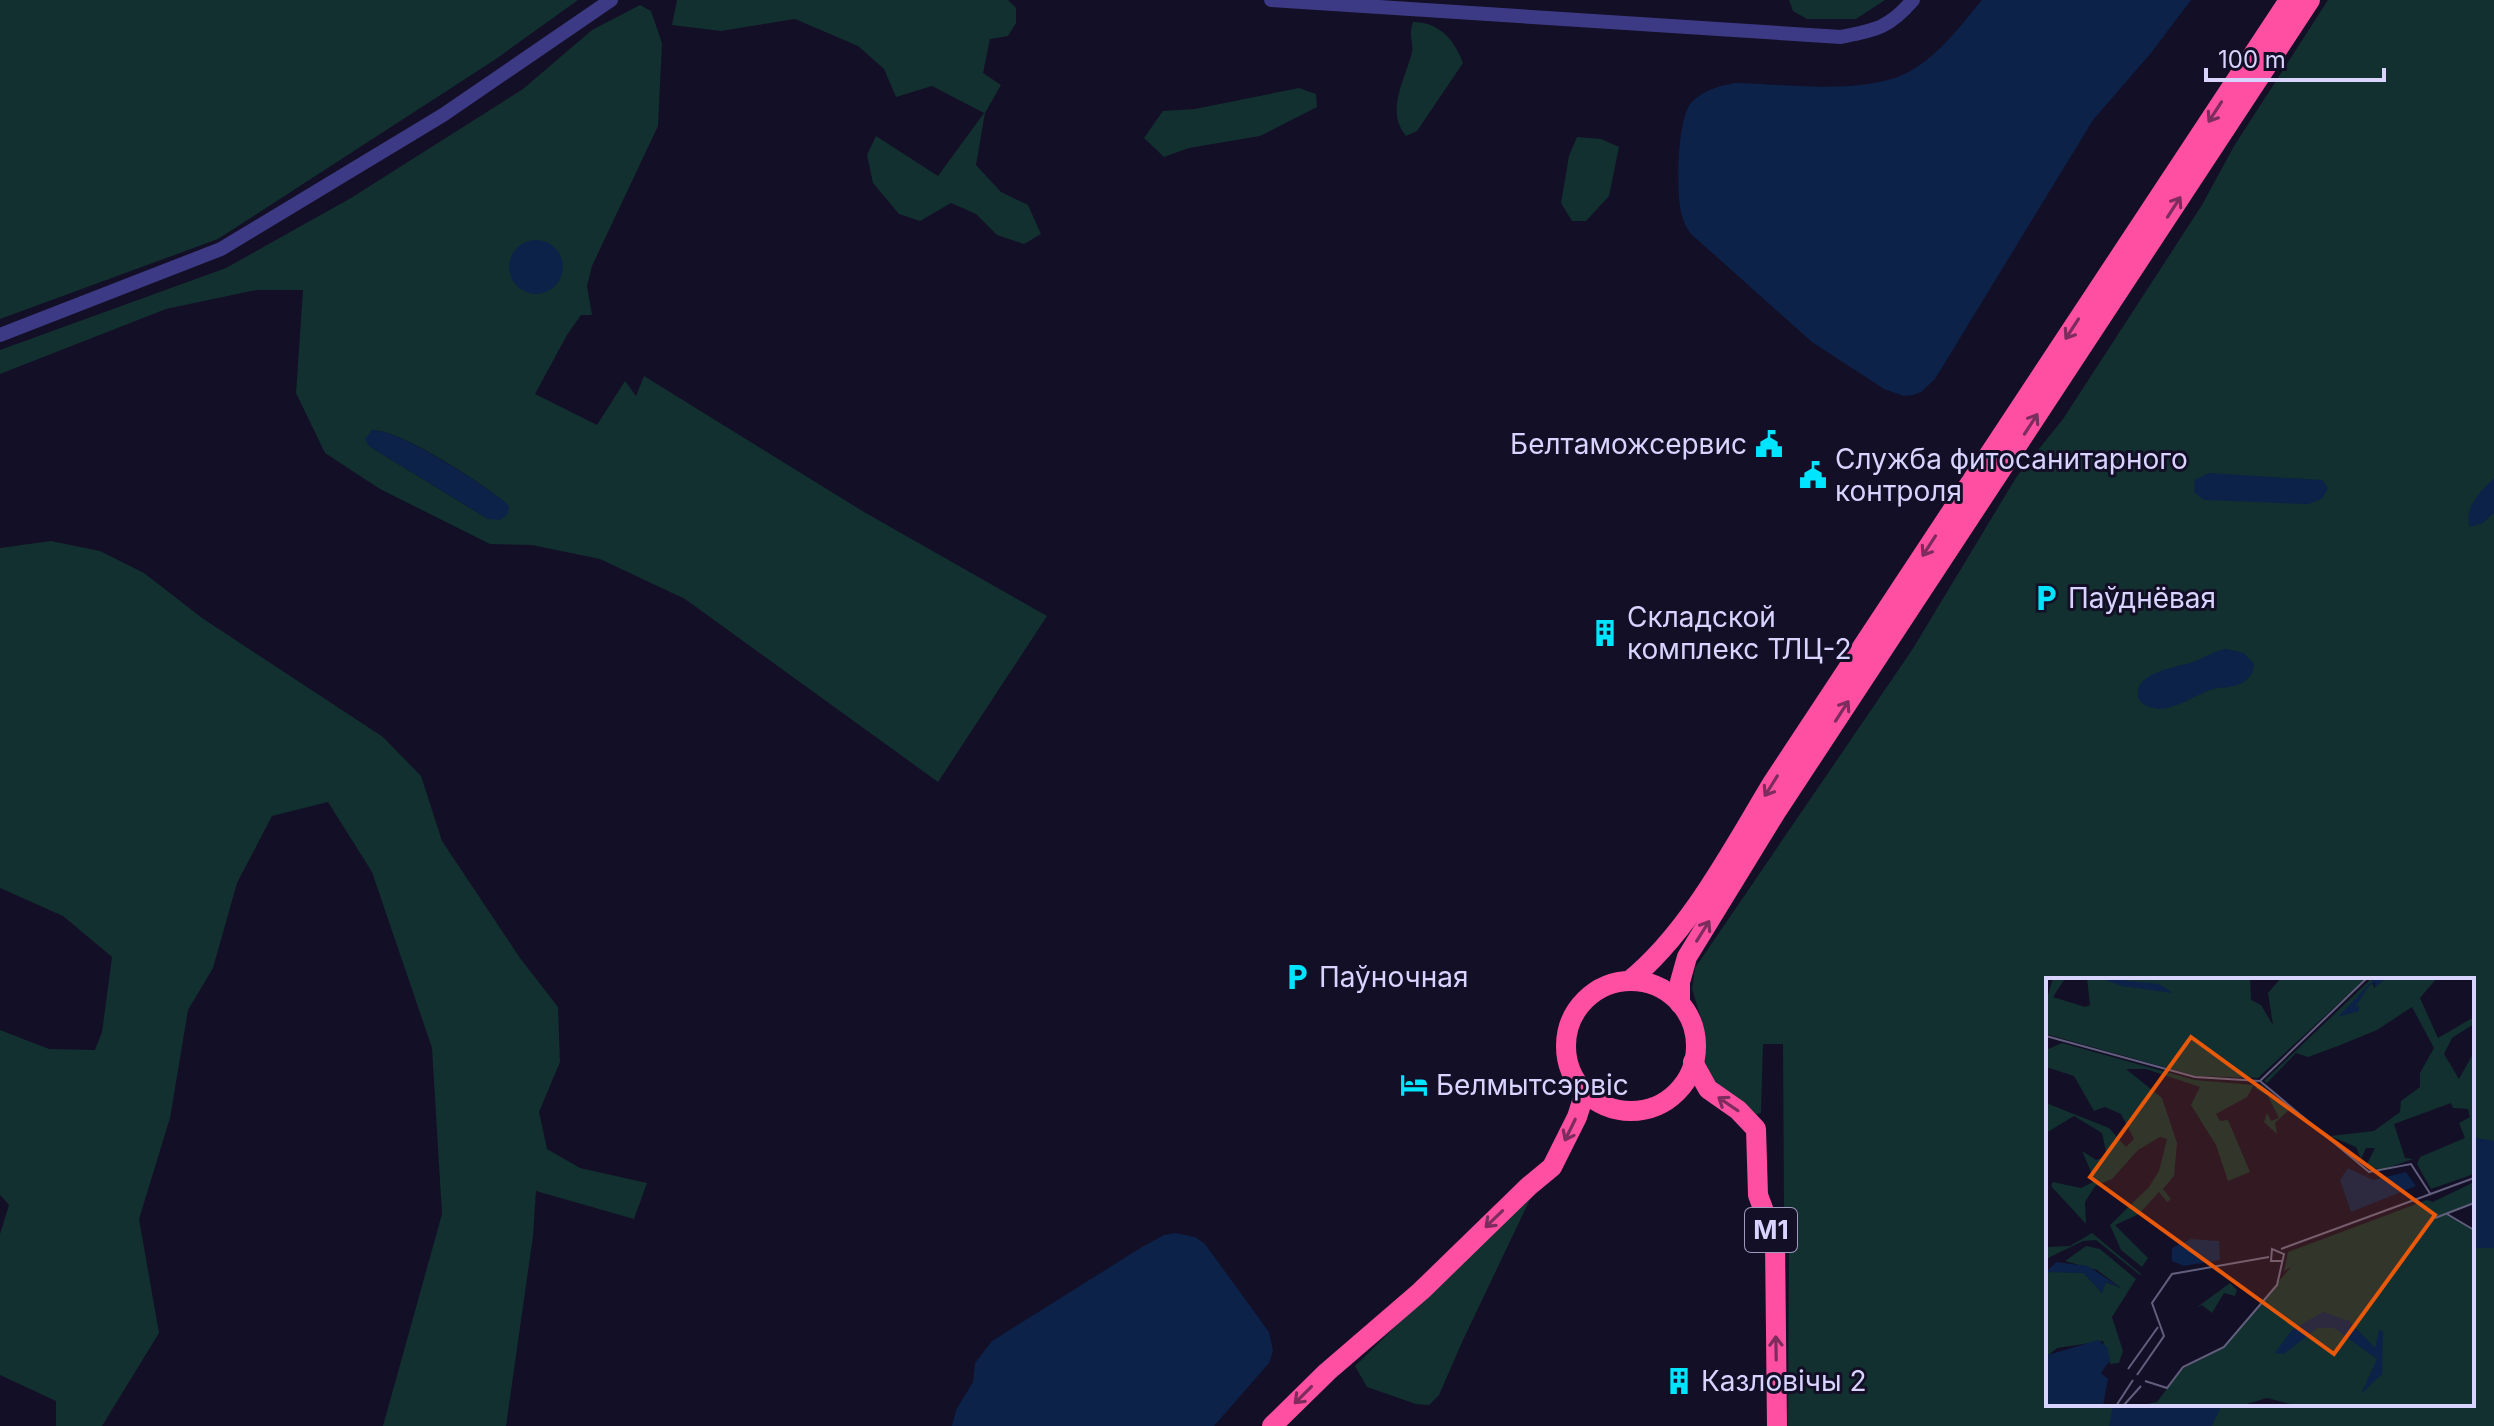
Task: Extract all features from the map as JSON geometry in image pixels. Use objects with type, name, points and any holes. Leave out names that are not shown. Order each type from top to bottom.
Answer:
[{"type":"highway","points":[[1629,981],[1659,955],[1714,879],[1773,782],[2289,0]]},
{"type":"highway","points":[[1680,1004],[1680,982],[1687,957],[1776,812],[2310,0]]},
{"type":"highway","points":[[1629,981],[1656,985],[1680,1004],[1693,1025],[1696,1043],[1689,1076],[1679,1090],[1650,1108],[1633,1111],[1599,1103],[1585,1092],[1574,1078],[1566,1043],[1569,1026],[1577,1010],[1592,993],[1612,983],[1629,981]]},
{"type":"highway","name":"М1","points":[[1693,1062],[1708,1089],[1738,1110],[1756,1129],[1758,1195],[1775,1241],[1777,1426]]},
{"type":"highway","points":[[1272,1426],[1552,1167],[1577,1117],[1585,1092]]},
{"type":"street","points":[[0,335],[221,249],[443,115],[611,0]]},
{"type":"street","points":[[1271,0],[1841,37],[1878,30],[1902,13],[1913,0]]},
{"type":"green space","points":[[0,0],[578,0],[496,59],[218,239],[0,319]]},
{"type":"green space","points":[[677,0],[1008,0],[1016,8],[1016,23],[1008,36],[990,39],[983,73],[1001,85],[985,113],[976,165],[1001,192],[1028,205],[1041,234],[1024,244],[997,235],[976,214],[951,203],[920,221],[899,214],[873,183],[867,155],[876,136],[938,176],[984,113],[932,86],[896,97],[884,69],[858,46],[795,19],[721,31],[672,25]]},
{"type":"green space","points":[[1789,0],[1885,0],[1856,19],[1807,19],[1793,11]]},
{"type":"green space","points":[[2328,0],[2494,0],[2494,1426],[1788,1426],[1789,1252],[1784,1211],[1783,1044],[1763,1044],[1761,1113],[1754,1115],[1727,1097],[1704,1068],[1703,1025],[1692,989],[1695,968],[1912,650],[2017,476],[2063,419],[2202,205],[2234,146]]},
{"type":"green space","points":[[640,5],[651,11],[662,43],[658,126],[592,266],[587,286],[592,315],[581,315],[535,394],[597,425],[625,381],[636,396],[644,376],[864,512],[1047,616],[938,782],[685,599],[600,559],[532,545],[490,544],[380,489],[325,453],[296,393],[303,290],[256,290],[166,309],[0,374],[0,350],[226,268],[351,198],[523,89],[592,30]],"holes":[[[372,430],[386,433],[440,458],[505,502],[488,519],[369,446]]]},
{"type":"green space","points":[[1413,22],[1438,29],[1450,39],[1463,63],[1417,131],[1406,136],[1397,116],[1397,106],[1412,52]]},
{"type":"green space","points":[[1299,88],[1316,94],[1317,107],[1260,136],[1189,148],[1164,157],[1144,138],[1163,111],[1195,109]]},
{"type":"green space","points":[[1577,137],[1601,139],[1619,147],[1609,196],[1586,221],[1572,221],[1561,203],[1569,156]]},
{"type":"green space","points":[[51,541],[100,551],[144,573],[202,618],[383,737],[421,776],[442,841],[520,958],[558,1007],[560,1062],[539,1112],[547,1149],[580,1168],[647,1183],[634,1219],[536,1191],[533,1236],[506,1426],[383,1426],[442,1214],[432,1048],[372,872],[328,802],[272,816],[237,883],[213,968],[188,1010],[170,1118],[139,1219],[159,1333],[102,1426],[56,1426],[56,1401],[0,1375],[0,1234],[9,1205],[0,1195],[0,1030],[49,1049],[95,1050],[102,1032],[112,957],[63,916],[0,888],[0,548]]},
{"type":"green space","points":[[1534,1191],[1439,1395],[1429,1405],[1416,1404],[1367,1387],[1355,1366]]},
{"type":"water","points":[[1982,0],[2191,0],[2151,53],[2093,120],[1935,379],[1921,392],[1904,396],[1884,389],[1812,342],[1691,234],[1679,202],[1678,173],[1683,124],[1691,103],[1712,89],[1729,84],[1826,87],[1894,78],[1912,70],[1932,55]]},
{"type":"water","points":[[536,240],[555,248],[563,267],[555,286],[536,294],[517,286],[509,267],[517,248]]},
{"type":"water","points":[[372,430],[402,439],[459,471],[505,502],[509,506],[508,514],[500,520],[488,519],[369,446],[365,439]]},
{"type":"water","points":[[2209,473],[2322,480],[2328,488],[2322,499],[2308,504],[2204,500],[2194,492],[2195,480]]},
{"type":"water","points":[[2494,478],[2494,513],[2483,523],[2470,527],[2471,507]]},
{"type":"water","points":[[2227,649],[2244,653],[2254,664],[2250,676],[2243,682],[2210,690],[2178,705],[2161,709],[2144,704],[2139,699],[2139,687],[2150,676]]},
{"type":"water","points":[[2474,1137],[2494,1141],[2494,1248],[2474,1248]]},
{"type":"water","points":[[1175,1233],[1195,1237],[1205,1244],[1269,1332],[1273,1351],[1269,1363],[1214,1426],[952,1426],[956,1410],[973,1382],[975,1363],[992,1341],[1142,1247],[1164,1235]]},
{"type":"water","points":[[2113,1406],[2221,1406],[2212,1426],[2109,1426]]},
{"type":"place","name":"Белтаможсервис","points":[[1769,444]]},
{"type":"place","name":"Служба фитосанитарного контроля","points":[[1813,475]]},
{"type":"place","name":"Паўднёвая","points":[[2046,598]]},
{"type":"place","name":"Складской комплекс ТЛЦ-2","points":[[1605,633]]},
{"type":"place","name":"Паўночная","points":[[1297,977]]},
{"type":"place","name":"Белмытсэрвіс","points":[[1414,1085]]},
{"type":"place","name":"Казловічы 2","points":[[1679,1381]]}]
